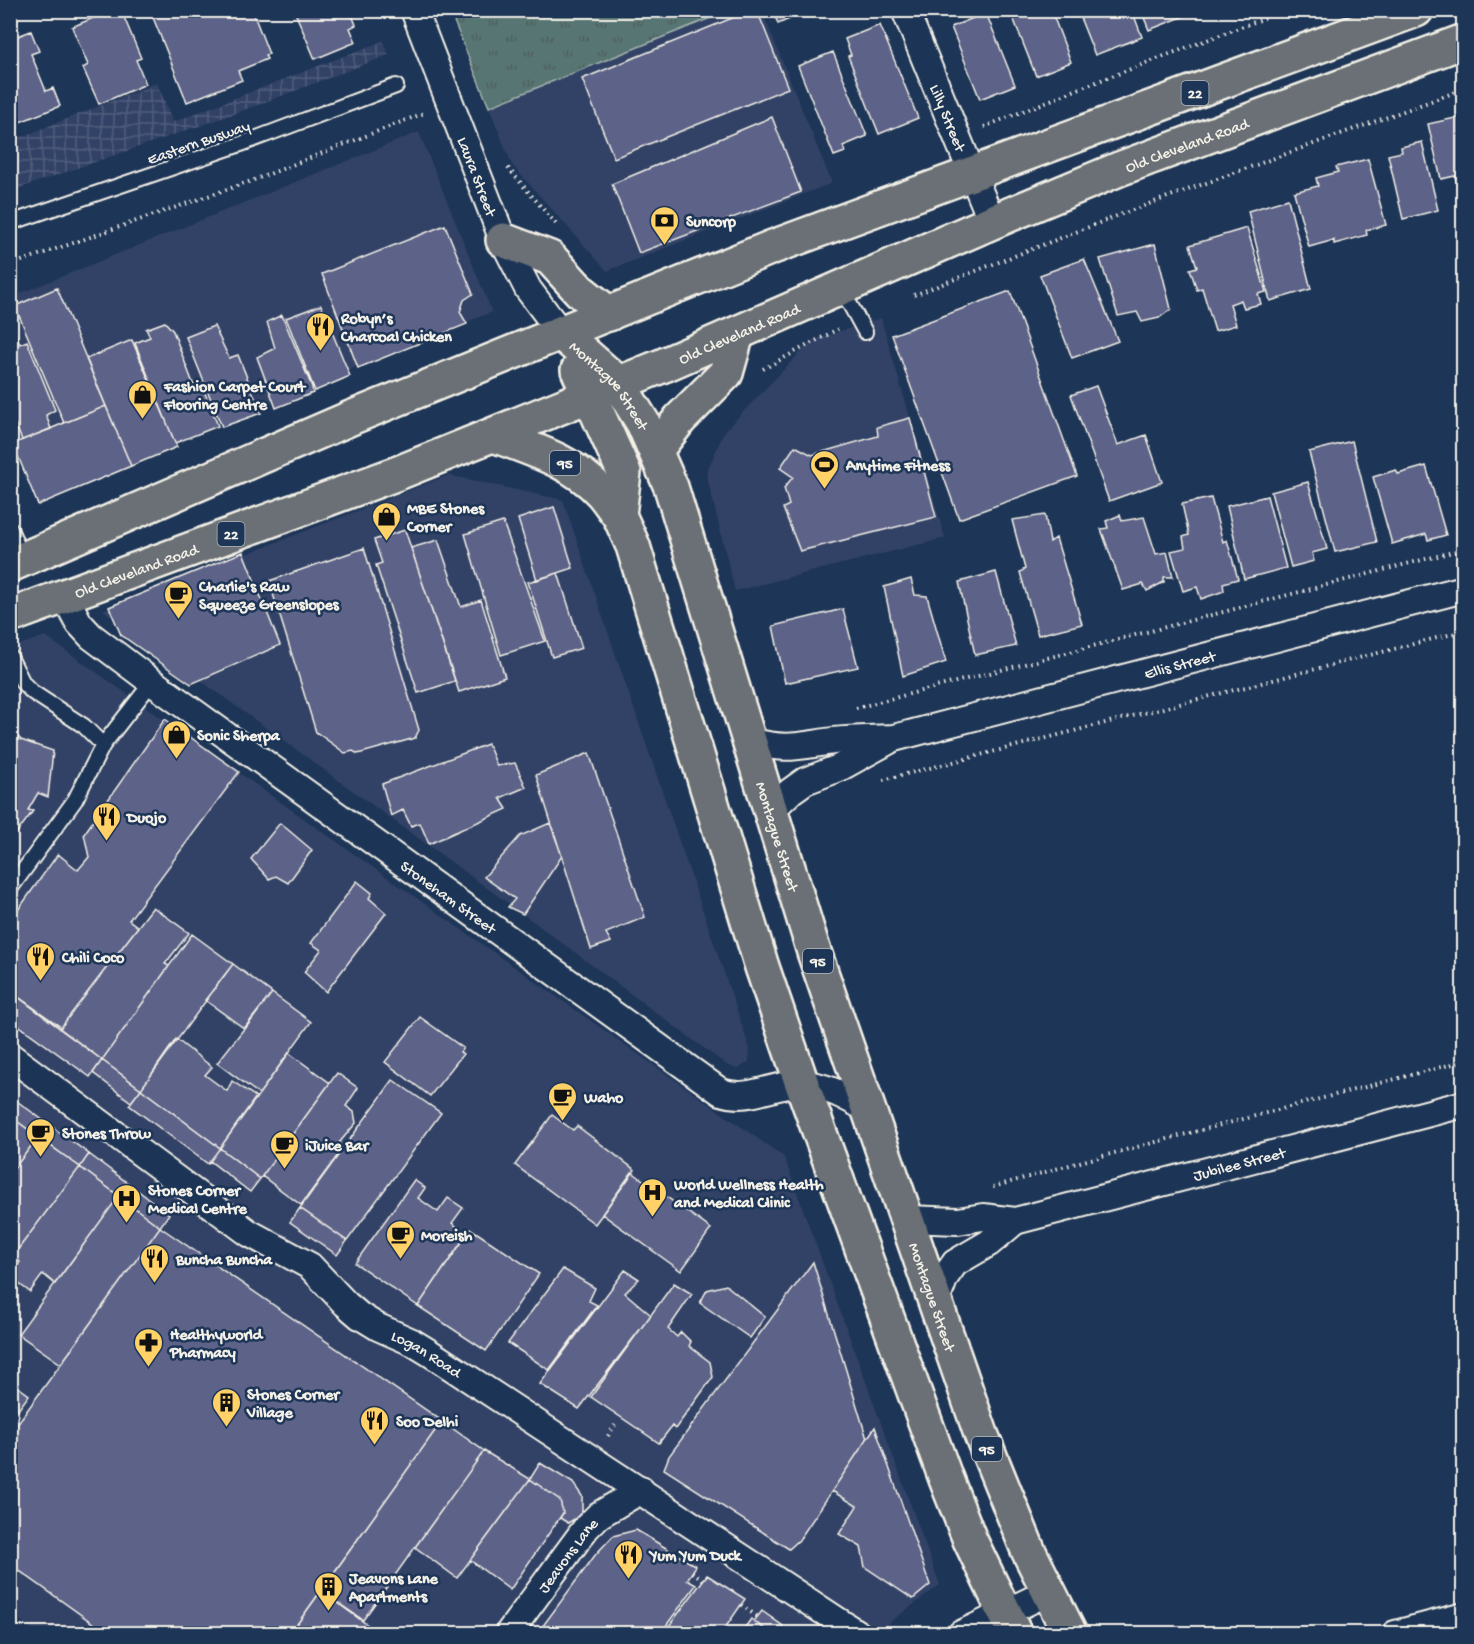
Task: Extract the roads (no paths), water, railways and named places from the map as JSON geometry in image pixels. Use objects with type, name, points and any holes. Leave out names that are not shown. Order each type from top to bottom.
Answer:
[{"type":"main road","name":"22","points":[[17,562],[221,472],[770,248],[1416,10]]},
{"type":"main road","name":"Old Cleveland Road","points":[[10,616],[398,473],[737,334],[1119,169],[1464,41]]},
{"type":"main road","points":[[503,240],[550,258],[580,291],[609,314]]},
{"type":"main road","name":"Montague Street","points":[[561,333],[604,389],[643,423],[656,450],[681,518],[814,952],[1000,1484],[1048,1592]]},
{"type":"main road","points":[[656,450],[680,418],[726,373],[737,334]]},
{"type":"main road","name":"Montague Street","points":[[604,389],[624,472],[619,516]]},
{"type":"main road","name":"95","points":[[494,435],[560,461],[574,469],[602,493],[619,516],[633,546],[762,966],[802,1084],[946,1479],[970,1540],[1010,1624]]},
{"type":"main road","name":"95","points":[[1048,1592],[1063,1631]]},
{"type":"street","name":"Laura Street","points":[[414,10],[503,240],[528,289],[561,333]]},
{"type":"street","name":"Lilly Street","points":[[905,10],[992,222]]},
{"type":"street","name":"Ellis Street","points":[[750,741],[786,748],[833,741],[894,738],[1464,589]]},
{"type":"street","name":"Stoneham Street","points":[[64,595],[79,623],[91,636],[721,1092],[739,1096],[802,1084],[823,1087],[871,1111]]},
{"type":"street","name":"Ellis Street","points":[[771,810],[791,790],[805,781],[839,768],[894,738]]},
{"type":"street","name":"Logan Road","points":[[10,1056],[249,1233],[310,1266],[345,1304],[360,1316],[430,1353],[858,1634]]},
{"type":"street","name":"Jubilee Street","points":[[908,1219],[958,1221],[983,1217],[1015,1221],[1464,1104]]},
{"type":"street","name":"Jubilee Street","points":[[936,1301],[945,1277],[955,1263],[989,1243],[1015,1221]]},
{"type":"street","name":"Jeavons Lane","points":[[508,1634],[586,1527],[606,1510],[641,1490]]},
{"type":"street","points":[[961,1634],[1010,1624],[1048,1592]]},
{"type":"street","points":[[1395,1634],[1464,1616]]},
{"type":"lane","name":"Eastern Busway","points":[[10,223],[230,148],[396,86]]},
{"type":"lane","points":[[841,288],[865,332]]},
{"type":"lane","points":[[10,529],[17,562]]},
{"type":"lane","points":[[10,657],[23,683],[32,692],[84,726],[103,745]]},
{"type":"lane","points":[[10,889],[75,800],[103,745],[152,682]]},
{"type":"place","name":"Suncorp","points":[[665,246]]},
{"type":"place","name":"Robyn’s Charcoal Chicken","points":[[320,352]]},
{"type":"place","name":"Fashion Carpet Court Flooring Centre","points":[[143,420]]},
{"type":"place","name":"Anytime Fitness","points":[[825,490]]},
{"type":"place","name":"MBE Stones Corner","points":[[386,542]]},
{"type":"place","name":"Charlie's Raw Squeeze Greenslopes","points":[[178,620]]},
{"type":"place","name":"Sonic Sherpa","points":[[176,760]]},
{"type":"place","name":"Duojo","points":[[106,842]]},
{"type":"place","name":"Chili Coco","points":[[41,982]]},
{"type":"place","name":"Waho","points":[[563,1122]]},
{"type":"place","name":"Stones Throw","points":[[41,1158]]},
{"type":"place","name":"iJuice Bar","points":[[284,1170]]},
{"type":"place","name":"World Wellness Health and Medical Clinic","points":[[653,1218]]},
{"type":"place","name":"Stones Corner Medical Centre","points":[[127,1224]]},
{"type":"place","name":"Moreish","points":[[400,1260]]},
{"type":"place","name":"Buncha Buncha","points":[[155,1284]]},
{"type":"place","name":"Healthyworld Pharmacy","points":[[149,1368]]},
{"type":"place","name":"Stones Corner Village","points":[[226,1428]]},
{"type":"place","name":"Soo Delhi","points":[[375,1446]]},
{"type":"place","name":"Yum Yum Duck","points":[[629,1580]]},
{"type":"place","name":"Jeavons Lane Apartments","points":[[328,1612]]}]
